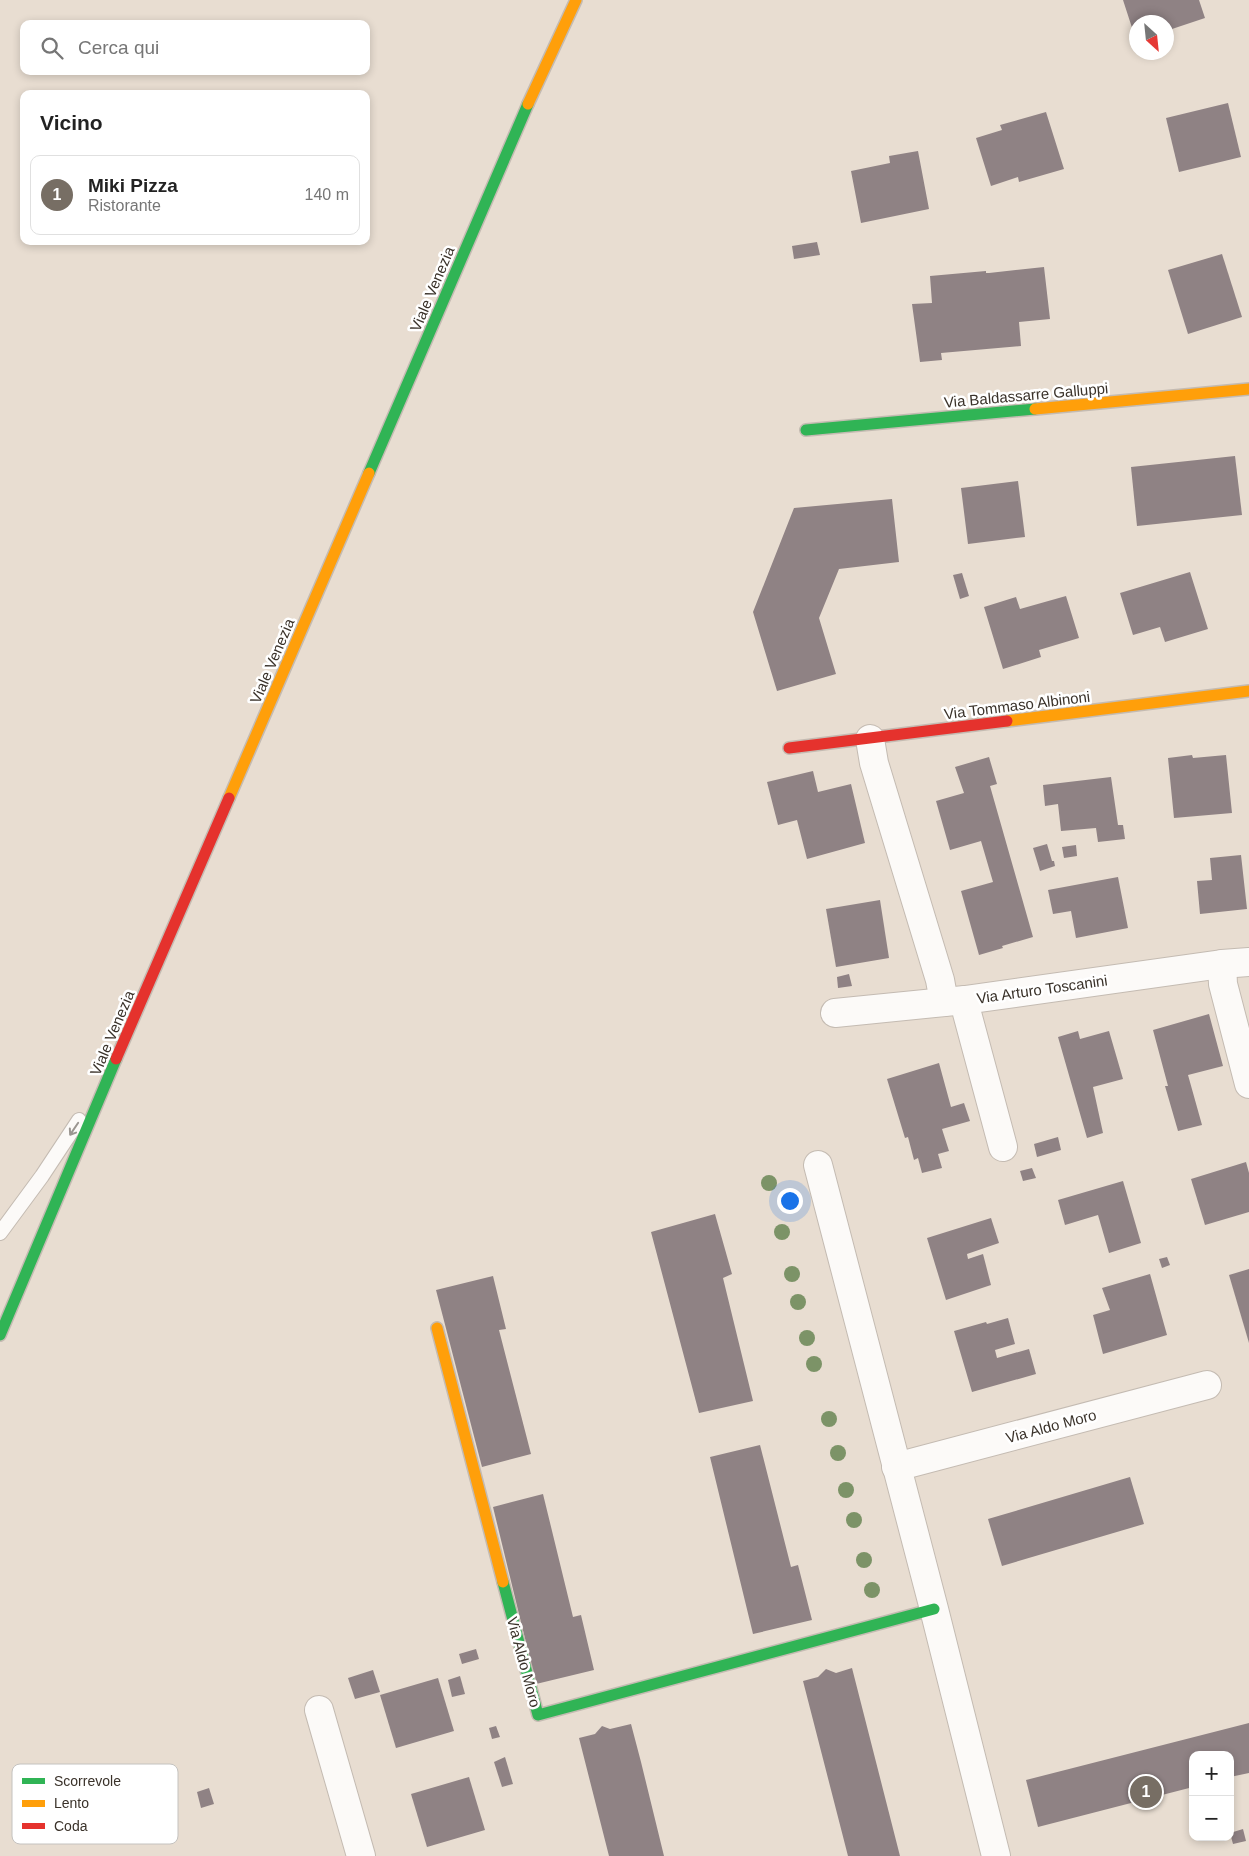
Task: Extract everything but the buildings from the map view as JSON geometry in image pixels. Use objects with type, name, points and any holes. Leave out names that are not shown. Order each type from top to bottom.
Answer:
[{"type":"street","name":"Viale Venezia","points":[[0,1335],[110,1074],[549,56],[576,0]]},
{"type":"street","name":"Via Baldassarre Galluppi","points":[[806,430],[1249,389]]},
{"type":"street","name":"Via Tommaso Albinoni","points":[[789,748],[1249,691]]},
{"type":"street","points":[[870,739],[874,763],[940,980],[955,1001],[967,1013],[1003,1147]]},
{"type":"street","name":"Via Arturo Toscanini","points":[[835,1013],[955,1001],[1222,964],[1249,962]]},
{"type":"street","points":[[1222,964],[1223,984],[1249,1084]]},
{"type":"street","points":[[818,1165],[934,1609],[996,1856]]},
{"type":"street","name":"Via Aldo Moro","points":[[437,1328],[538,1714],[934,1609]]},
{"type":"street","name":"Via Aldo Moro","points":[[896,1467],[1206,1385]]},
{"type":"street","points":[[319,1710],[360,1856]]},
{"type":"lane","points":[[0,1233],[42,1176],[110,1074]]},
{"type":"traffic: fast","points":[[369,473],[528,104]]},
{"type":"traffic: fast","points":[[806,430],[1035,409]]},
{"type":"traffic: fast","points":[[0,1335],[116,1059]]},
{"type":"traffic: fast","points":[[503,1582],[538,1715],[934,1609]]},
{"type":"traffic: slow","points":[[528,104],[576,0]]},
{"type":"traffic: slow","points":[[1035,409],[1249,389]]},
{"type":"traffic: slow","points":[[229,798],[369,473]]},
{"type":"traffic: slow","points":[[1007,721],[1249,691]]},
{"type":"traffic: slow","points":[[437,1328],[503,1582]]},
{"type":"traffic: jam","points":[[789,748],[1007,721]]},
{"type":"traffic: jam","points":[[116,1059],[229,798]]},
{"type":"place","name":"Miki Pizza","points":[[1146,1792]]}]
